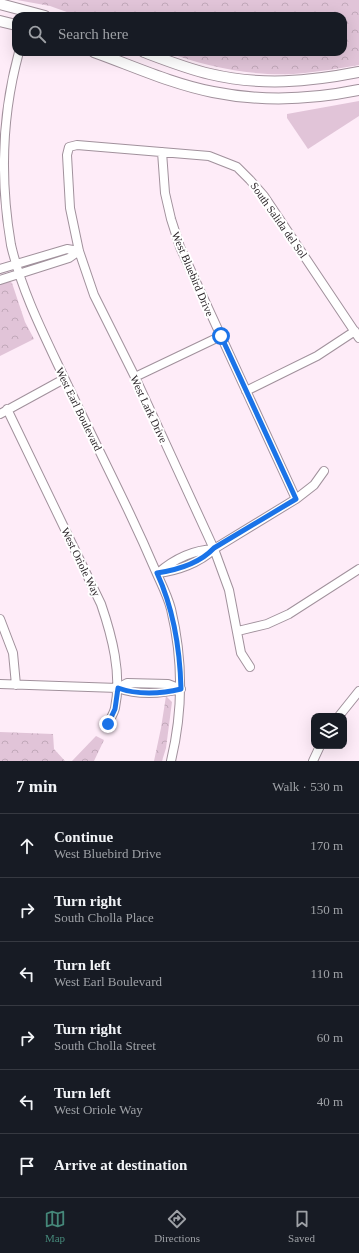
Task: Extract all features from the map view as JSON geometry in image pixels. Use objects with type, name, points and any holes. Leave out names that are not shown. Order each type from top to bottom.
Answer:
[{"type":"main road","points":[[0,4],[24,12]]},
{"type":"main road","points":[[0,21],[12,24]]},
{"type":"main road","points":[[105,56],[184,84],[212,92],[237,96],[265,99],[312,98],[359,90]]},
{"type":"main road","points":[[156,56],[210,74],[259,81],[310,81],[359,72]]},
{"type":"street","name":"West Earl Boulevard","points":[[18,56],[9,92],[4,127],[2,174],[5,215],[16,265],[35,317],[149,553],[170,607],[180,666],[181,689],[177,739],[171,761]]},
{"type":"street","name":"South Salida del Sol","points":[[69,147],[77,145],[209,156],[237,167],[264,196],[357,334]]},
{"type":"street","name":"West Lark Drive","points":[[69,147],[66,156],[70,208],[79,251],[94,295],[214,548],[228,590],[238,631],[241,653],[250,667]]},
{"type":"street","name":"West Bluebird Drive","points":[[162,152],[165,193],[180,247],[296,499]]},
{"type":"street","points":[[0,269],[67,249],[79,251]]},
{"type":"street","points":[[0,280],[69,258],[79,251]]},
{"type":"street","points":[[246,391],[317,356],[357,334]]},
{"type":"street","points":[[134,377],[221,336]]},
{"type":"street","points":[[4,411],[64,379]]},
{"type":"street","name":"West Oriole Way","points":[[4,411],[101,604],[113,646],[118,688],[115,709],[108,724]]},
{"type":"street","points":[[157,573],[170,562],[202,549],[214,548],[296,499],[314,485],[324,471]]},
{"type":"street","points":[[238,631],[267,624],[289,614],[359,569]]},
{"type":"street","points":[[0,619],[13,653],[16,685]]},
{"type":"street","points":[[0,684],[118,688],[127,683],[168,684],[181,689]]},
{"type":"street","points":[[341,713],[359,691]]},
{"type":"street","points":[[312,761],[318,749]]},
{"type":"green space","points":[[17,0],[359,0],[359,65],[305,73],[271,74],[253,73],[217,67],[178,56],[347,56],[347,12],[67,12],[50,6]]},
{"type":"green space","points":[[359,101],[359,116],[308,149],[287,118],[287,114]]},
{"type":"green space","points":[[8,280],[12,283],[25,322],[34,339],[0,356],[0,282]]},
{"type":"green space","points":[[166,696],[172,702],[166,748],[162,761],[154,761],[161,728]]},
{"type":"green space","points":[[0,732],[53,734],[54,749],[65,761],[0,761]]},
{"type":"green space","points":[[96,736],[104,740],[94,761],[72,761]]},
{"type":"route","points":[[108,724],[115,709],[118,688],[128,692],[166,693],[181,689],[180,666],[175,631],[170,607],[157,573],[172,571],[206,556],[214,548],[296,499],[221,336]]}]
